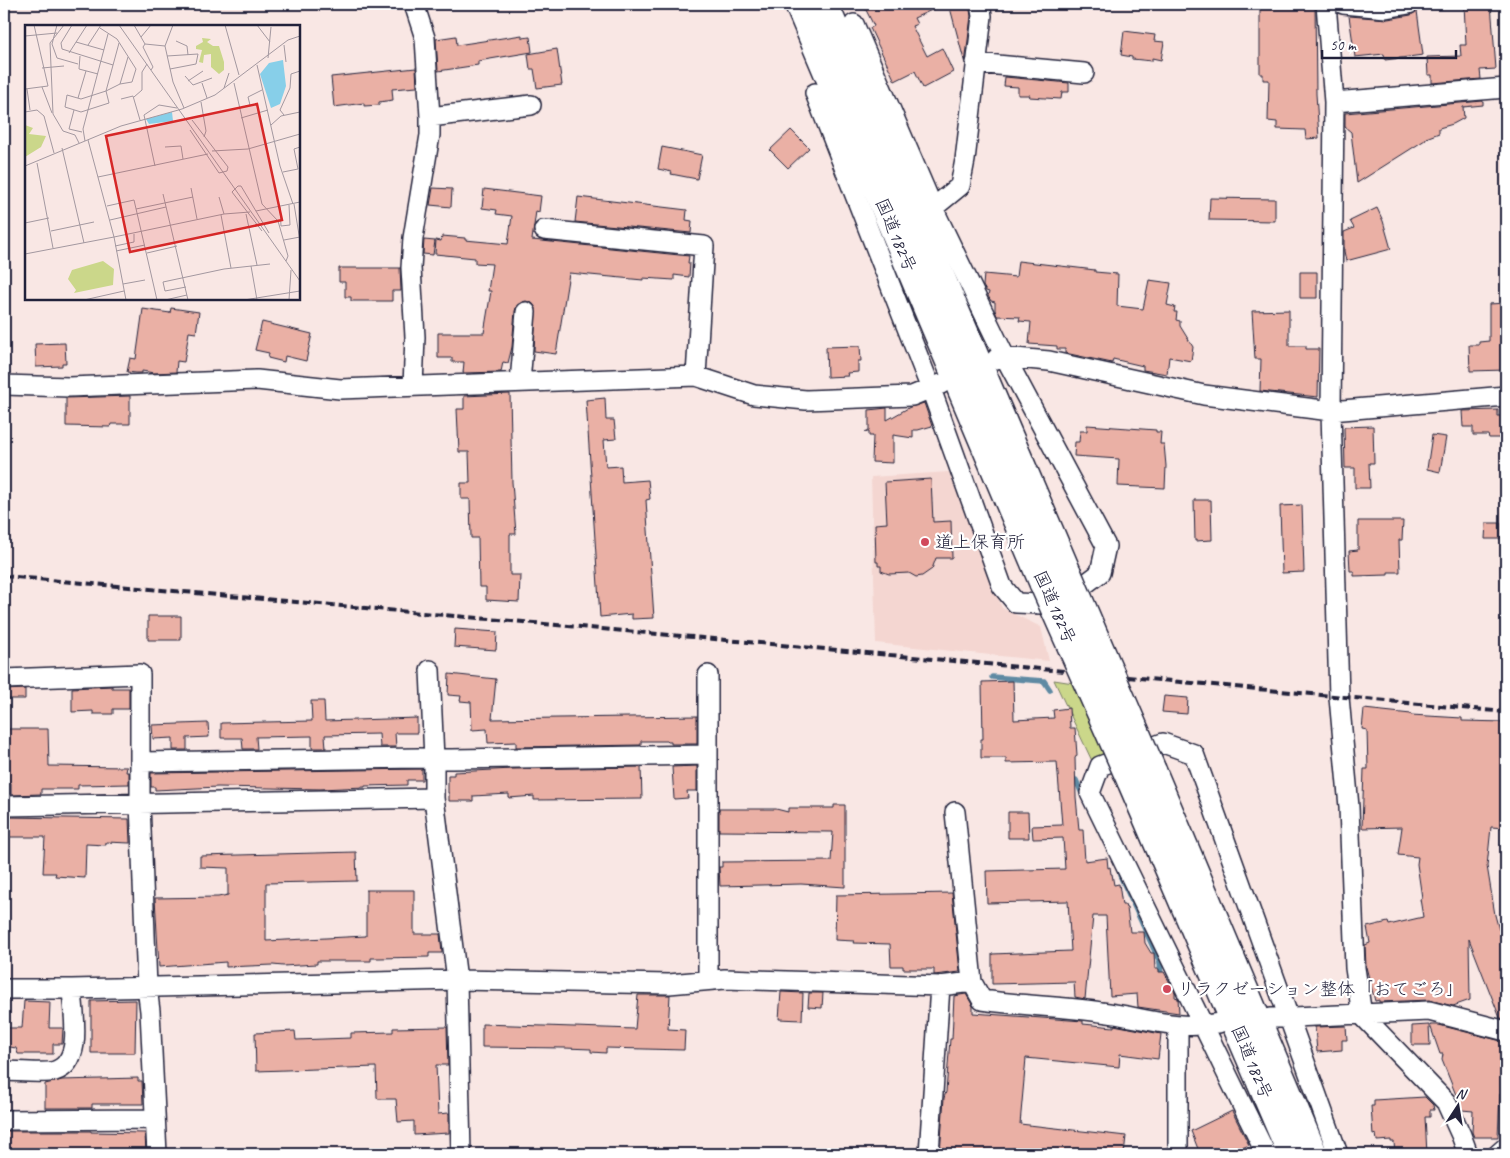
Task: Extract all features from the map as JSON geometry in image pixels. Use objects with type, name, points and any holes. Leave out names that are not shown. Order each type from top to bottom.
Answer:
[{"type":"highway","points":[[829,4],[854,24]]},
{"type":"highway","points":[[809,9],[815,92]]},
{"type":"highway","name":"国道182号","points":[[809,9],[1142,775],[1313,1154]]},
{"type":"highway","name":"国道182号","points":[[1142,775],[1292,1154]]},
{"type":"street","points":[[413,386],[415,337],[411,268],[413,238],[430,135],[425,38],[414,4]]},
{"type":"street","points":[[933,208],[960,186],[965,160],[982,16],[980,4]]},
{"type":"street","points":[[1326,4],[1334,102],[1330,411],[1339,697],[1350,807],[1355,968],[1362,1015],[1446,1102],[1468,1154]]},
{"type":"street","points":[[1342,4],[1386,8],[1409,4]]},
{"type":"street","points":[[815,92],[938,386],[1002,586],[1016,603],[1041,604],[1084,585],[1100,572],[1106,546],[996,359],[854,24]]},
{"type":"street","points":[[976,64],[1084,73]]},
{"type":"street","points":[[1334,102],[1506,88]]},
{"type":"street","points":[[430,117],[532,105]]},
{"type":"street","points":[[544,230],[704,246],[696,376]]},
{"type":"street","points":[[520,382],[526,312]]},
{"type":"street","points":[[996,359],[1049,361],[1204,394],[1330,411],[1506,396]]},
{"type":"street","points":[[4,385],[69,387],[256,380],[340,389],[696,376],[754,395],[806,400],[912,396],[938,386]]},
{"type":"street","points":[[430,670],[434,798],[457,980],[461,1154]]},
{"type":"street","points":[[4,679],[140,674],[140,803],[147,987],[150,1011],[157,1154]]},
{"type":"street","points":[[708,675],[708,980]]},
{"type":"street","points":[[1266,1154],[1211,1024],[1090,794],[1100,766],[1163,743],[1194,754],[1280,1019],[1338,1154]]},
{"type":"street","points":[[140,762],[708,756]]},
{"type":"street","points":[[4,806],[434,798]]},
{"type":"street","points":[[954,812],[972,982],[982,1000],[1102,1012],[1178,1026],[1211,1024]]},
{"type":"street","points":[[4,989],[457,980],[669,984],[725,979],[940,986],[972,982]]},
{"type":"street","points":[[929,1154],[940,986]]},
{"type":"street","points":[[4,1070],[54,1072],[64,1067],[72,1057],[75,1046],[72,989]]},
{"type":"street","points":[[1280,1019],[1429,1011],[1506,1030]]},
{"type":"street","points":[[1178,1026],[1178,1154]]},
{"type":"street","points":[[4,1120],[155,1119]]},
{"type":"street","points":[[1498,1154],[1506,1147]]},
{"type":"shaded area","name":"道上保育所","points":[[949,472],[1002,608],[1041,627],[1049,661],[876,643],[871,477]]},
{"type":"green space","points":[[1054,680],[1112,689],[1127,750],[1093,763]]},
{"type":"building","points":[[863,4],[945,4],[914,18],[917,24],[912,26],[927,56],[942,48],[953,72],[923,88],[915,71],[895,81],[870,28],[874,26]]},
{"type":"building","points":[[949,4],[969,4],[971,16],[965,64]]},
{"type":"building","points":[[1260,4],[1315,4],[1316,94],[1319,138],[1306,139],[1305,130],[1277,129],[1277,122],[1268,121],[1269,80],[1263,80],[1263,74],[1260,74]]},
{"type":"building","points":[[1464,4],[1491,4],[1496,69],[1480,70],[1481,79],[1432,83],[1432,75],[1428,75],[1427,57],[1461,56],[1460,45],[1466,45]]},
{"type":"building","points":[[1417,11],[1423,55],[1385,60],[1384,54],[1355,57],[1349,16],[1388,19],[1411,15]]},
{"type":"building","points":[[1124,31],[1155,35],[1154,41],[1164,42],[1161,60],[1152,58],[1152,61],[1132,59],[1132,57],[1121,55]]},
{"type":"building","points":[[522,35],[522,38],[530,37],[532,52],[478,61],[478,65],[438,71],[436,39],[456,36],[457,45]]},
{"type":"building","points":[[557,49],[562,85],[537,88],[534,69],[530,69],[528,54]]},
{"type":"building","points":[[416,68],[417,87],[392,89],[393,100],[379,102],[379,105],[364,106],[364,103],[334,107],[331,77]]},
{"type":"building","points":[[1005,77],[1069,83],[1069,92],[1062,92],[1061,99],[1018,95],[1018,87],[1004,86]]},
{"type":"building","points":[[1483,101],[1483,105],[1463,107],[1464,118],[1439,128],[1439,133],[1426,138],[1357,183],[1351,132],[1345,127],[1345,113]]},
{"type":"building","points":[[791,130],[809,148],[788,168],[770,150]]},
{"type":"building","points":[[662,147],[702,155],[697,179],[671,174],[672,172],[658,169]]},
{"type":"building","points":[[433,188],[452,189],[451,207],[430,205]]},
{"type":"building","points":[[484,189],[541,196],[539,212],[536,211],[532,240],[689,256],[689,277],[674,275],[674,280],[643,278],[643,280],[569,273],[556,354],[534,351],[536,308],[532,303],[526,301],[517,305],[512,347],[508,363],[503,362],[501,372],[463,373],[464,362],[452,362],[452,358],[438,358],[438,333],[484,333],[491,291],[488,291],[492,264],[475,263],[475,258],[435,254],[436,240],[441,241],[442,236],[508,244],[512,216],[496,214],[497,210],[482,208]]},
{"type":"building","points":[[578,197],[687,210],[686,220],[692,221],[691,233],[575,222]]},
{"type":"building","points":[[1210,198],[1275,199],[1275,221],[1209,220]]},
{"type":"building","points":[[1377,208],[1391,249],[1346,261],[1344,232],[1354,228],[1350,221]]},
{"type":"building","points":[[424,240],[435,241],[433,255],[423,254]]},
{"type":"building","points":[[1018,261],[1118,274],[1117,306],[1143,309],[1149,280],[1171,283],[1167,305],[1175,307],[1174,312],[1177,312],[1176,320],[1180,321],[1180,326],[1193,347],[1191,361],[1169,357],[1167,374],[1143,370],[1143,366],[1113,359],[1112,363],[1065,353],[1065,349],[1057,349],[1057,346],[1029,344],[1031,322],[1019,321],[1020,317],[997,316],[995,302],[991,301],[988,296],[989,292],[983,286],[984,274],[1016,277]]},
{"type":"building","points":[[339,268],[400,268],[401,291],[392,291],[392,301],[351,301],[351,297],[345,297],[345,282],[339,282]]},
{"type":"building","points":[[1300,272],[1317,272],[1317,298],[1300,298]]},
{"type":"building","points":[[1506,303],[1506,370],[1470,371],[1469,345],[1479,345],[1479,342],[1489,341],[1489,304]]},
{"type":"building","points":[[171,308],[199,312],[196,333],[189,332],[184,362],[177,361],[176,372],[127,372],[130,358],[136,359],[143,309],[170,313]]},
{"type":"building","points":[[1289,310],[1289,346],[1306,346],[1306,349],[1319,349],[1318,397],[1260,391],[1261,359],[1255,359],[1252,311]]},
{"type":"building","points":[[262,322],[312,334],[306,361],[285,356],[284,362],[268,358],[269,353],[255,350]]},
{"type":"building","points":[[65,343],[66,363],[62,363],[62,366],[36,367],[35,344]]},
{"type":"building","points":[[860,346],[861,361],[858,361],[858,372],[847,373],[848,376],[827,377],[826,347]]},
{"type":"building","points":[[510,394],[512,482],[516,534],[510,534],[510,575],[520,575],[519,602],[486,600],[486,587],[479,587],[478,538],[471,538],[470,499],[461,499],[461,483],[470,483],[469,452],[459,452],[457,409],[464,409],[464,396]]},
{"type":"building","points":[[130,396],[130,424],[111,424],[110,427],[66,426],[66,398]]},
{"type":"building","points":[[605,398],[606,420],[614,420],[616,439],[604,440],[606,467],[621,466],[622,482],[648,480],[650,499],[646,500],[654,618],[632,619],[632,614],[600,617],[586,400]]},
{"type":"building","points":[[924,403],[932,426],[913,430],[913,438],[893,435],[893,463],[872,462],[873,436],[869,436],[869,432],[865,432],[869,430],[869,410],[887,408],[887,420],[910,407]]},
{"type":"building","points":[[1498,410],[1498,416],[1506,416],[1506,438],[1489,438],[1488,435],[1473,435],[1473,427],[1463,427],[1462,411]]},
{"type":"building","points":[[1087,425],[1156,430],[1156,432],[1161,432],[1160,444],[1164,444],[1166,466],[1165,488],[1118,486],[1119,459],[1074,456],[1075,442],[1079,442],[1080,431],[1087,431]]},
{"type":"building","points":[[1373,426],[1374,463],[1369,463],[1370,488],[1355,488],[1355,468],[1345,468],[1344,427]]},
{"type":"building","points":[[1432,435],[1446,437],[1440,472],[1427,469]]},
{"type":"building","points":[[931,479],[933,522],[951,521],[952,558],[936,558],[932,569],[922,576],[916,577],[909,573],[889,574],[881,571],[881,566],[878,566],[878,562],[876,562],[875,524],[887,523],[885,482]]},
{"type":"building","points":[[1194,500],[1211,500],[1212,540],[1195,541]]},
{"type":"building","points":[[1302,505],[1304,572],[1282,573],[1280,506]]},
{"type":"building","points":[[1358,521],[1403,521],[1402,540],[1399,540],[1400,572],[1388,572],[1388,575],[1354,576],[1354,571],[1350,571],[1349,551],[1358,550]]},
{"type":"building","points":[[1486,523],[1500,523],[1500,539],[1485,539]]},
{"type":"building","points":[[148,616],[181,616],[181,640],[148,640]]},
{"type":"building","points":[[455,629],[497,632],[496,650],[454,647]]},
{"type":"building","points":[[449,674],[496,679],[492,719],[697,716],[697,744],[641,741],[641,745],[516,747],[516,742],[488,743],[487,729],[472,730],[471,702],[460,701],[461,696],[448,695]]},
{"type":"building","points":[[1013,681],[1014,720],[1054,718],[1053,710],[1069,708],[1070,728],[1075,728],[1077,755],[1075,758],[1076,797],[1079,830],[1083,830],[1085,861],[1107,858],[1108,868],[1110,867],[1114,885],[1119,884],[1122,905],[1125,905],[1127,908],[1130,932],[1144,932],[1145,943],[1151,953],[1154,953],[1155,969],[1159,969],[1159,972],[1164,972],[1175,992],[1175,997],[1178,998],[1179,1013],[1138,1007],[1137,994],[1110,996],[1106,916],[1093,916],[1085,999],[1075,997],[1074,982],[992,984],[992,954],[1071,951],[1068,901],[987,903],[986,871],[1065,869],[1063,838],[1033,839],[1032,826],[1062,825],[1057,762],[1006,763],[1006,758],[981,758],[981,739],[983,739],[982,682]]},
{"type":"building","points":[[112,686],[112,688],[129,688],[129,709],[113,709],[113,714],[93,714],[93,711],[72,712],[72,688]]},
{"type":"building","points":[[25,689],[25,699],[4,699],[4,690]]},
{"type":"building","points":[[1164,696],[1188,698],[1187,714],[1162,712]]},
{"type":"building","points":[[311,701],[324,701],[325,721],[417,718],[417,733],[395,733],[396,747],[380,747],[379,734],[325,735],[326,748],[312,748],[312,736],[256,737],[257,749],[243,749],[242,738],[221,738],[221,723],[312,721]]},
{"type":"building","points":[[1364,709],[1411,715],[1462,718],[1462,721],[1506,722],[1506,828],[1491,827],[1487,866],[1499,930],[1506,930],[1506,1019],[1500,1018],[1469,939],[1470,1000],[1453,1006],[1429,1000],[1375,1001],[1366,967],[1365,945],[1370,943],[1367,927],[1388,922],[1389,925],[1423,917],[1417,864],[1418,857],[1398,855],[1402,827],[1362,828],[1364,769],[1368,769],[1367,730],[1362,729]]},
{"type":"building","points":[[208,723],[209,737],[187,738],[187,750],[173,750],[173,738],[153,739],[152,725]]},
{"type":"building","points":[[6,729],[48,729],[49,766],[127,767],[126,772],[129,772],[129,784],[78,785],[78,789],[41,789],[41,794],[11,795],[11,783],[4,783],[4,766],[7,766]]},
{"type":"building","points":[[697,766],[697,791],[687,791],[688,798],[674,799],[672,767]]},
{"type":"building","points":[[641,767],[642,799],[534,800],[534,796],[509,798],[509,794],[473,796],[473,801],[449,801],[448,775],[454,775],[454,772]]},
{"type":"building","points":[[422,769],[422,780],[407,780],[407,785],[320,789],[218,787],[155,790],[155,787],[151,787],[151,773]]},
{"type":"building","points":[[834,805],[845,805],[845,887],[801,884],[720,886],[719,867],[722,867],[722,862],[831,861],[833,832],[719,831],[719,809],[776,809],[788,812],[788,808],[834,808]]},
{"type":"building","points":[[1008,812],[1028,812],[1029,838],[1008,838]]},
{"type":"building","points":[[4,818],[129,819],[130,843],[106,842],[106,845],[86,844],[85,878],[55,876],[56,873],[43,873],[45,837],[4,837]]},
{"type":"building","points":[[356,852],[357,881],[266,883],[266,941],[366,936],[366,890],[414,890],[414,934],[440,934],[442,953],[429,953],[429,957],[371,958],[371,961],[317,961],[317,964],[283,966],[226,967],[226,962],[159,967],[155,898],[218,897],[228,895],[228,868],[200,867],[200,856]]},
{"type":"building","points":[[952,893],[960,972],[934,975],[934,969],[903,969],[903,966],[891,966],[890,944],[853,943],[854,941],[835,940],[836,895]]},
{"type":"building","points":[[781,992],[803,993],[802,1020],[779,1019]]},
{"type":"building","points":[[809,993],[823,993],[822,1008],[808,1007]]},
{"type":"building","points":[[966,994],[973,1006],[973,1013],[1083,1021],[1083,1024],[1114,1027],[1114,1025],[1161,1034],[1158,1059],[1120,1054],[1119,1067],[1026,1058],[1020,1124],[1126,1136],[1124,1154],[1054,1154],[1018,1151],[1018,1154],[940,1154],[950,1039],[952,1039],[954,996]]},
{"type":"building","points":[[638,995],[670,995],[668,1029],[685,1030],[684,1050],[606,1048],[606,1053],[591,1052],[591,1049],[482,1047],[482,1024],[635,1029]]},
{"type":"building","points":[[136,1000],[135,1053],[91,1053],[91,1001]]},
{"type":"building","points":[[24,1001],[50,1002],[49,1028],[63,1028],[62,1044],[53,1044],[53,1054],[18,1054],[16,1048],[4,1046],[4,1028],[22,1028]]},
{"type":"building","points":[[1429,1025],[1430,1045],[1412,1045],[1412,1026]]},
{"type":"building","points":[[1430,1025],[1439,1025],[1505,1042],[1504,1094],[1500,1094],[1498,1137],[1474,1137],[1472,1132],[1473,1111],[1462,1110],[1442,1060],[1443,1054],[1440,1054]]},
{"type":"building","points":[[1346,1026],[1347,1040],[1342,1040],[1342,1050],[1317,1052],[1315,1027]]},
{"type":"building","points":[[447,1027],[448,1065],[436,1065],[438,1114],[449,1113],[449,1133],[414,1135],[414,1121],[398,1122],[396,1099],[378,1099],[377,1097],[376,1067],[256,1071],[255,1033],[295,1031],[296,1040],[351,1038],[351,1033],[393,1032],[393,1028]]},
{"type":"building","points":[[138,1078],[138,1081],[142,1081],[143,1104],[92,1104],[92,1108],[45,1108],[45,1084],[62,1080]]},
{"type":"building","points":[[1425,1097],[1433,1105],[1434,1110],[1430,1110],[1430,1117],[1425,1117],[1427,1154],[1395,1154],[1394,1142],[1391,1142],[1391,1140],[1377,1141],[1376,1134],[1373,1135],[1371,1106],[1374,1106],[1374,1100]]},
{"type":"building","points":[[1232,1111],[1249,1145],[1229,1154],[1200,1154],[1191,1131]]},
{"type":"building","points":[[4,1131],[145,1133],[146,1154],[4,1154]]},
{"type":"waterway","points":[[992,677],[1044,681],[1050,690]]},
{"type":"waterway","points":[[1076,780],[1083,796]]},
{"type":"waterway","points":[[1120,875],[1160,962],[1161,979]]},
{"type":"railway","points":[[4,576],[1506,712]]},
{"type":"place","name":"道上保育所","points":[[925,542]]},
{"type":"place","name":"リラクゼーション整体「おてごろ」","points":[[1167,989]]}]
